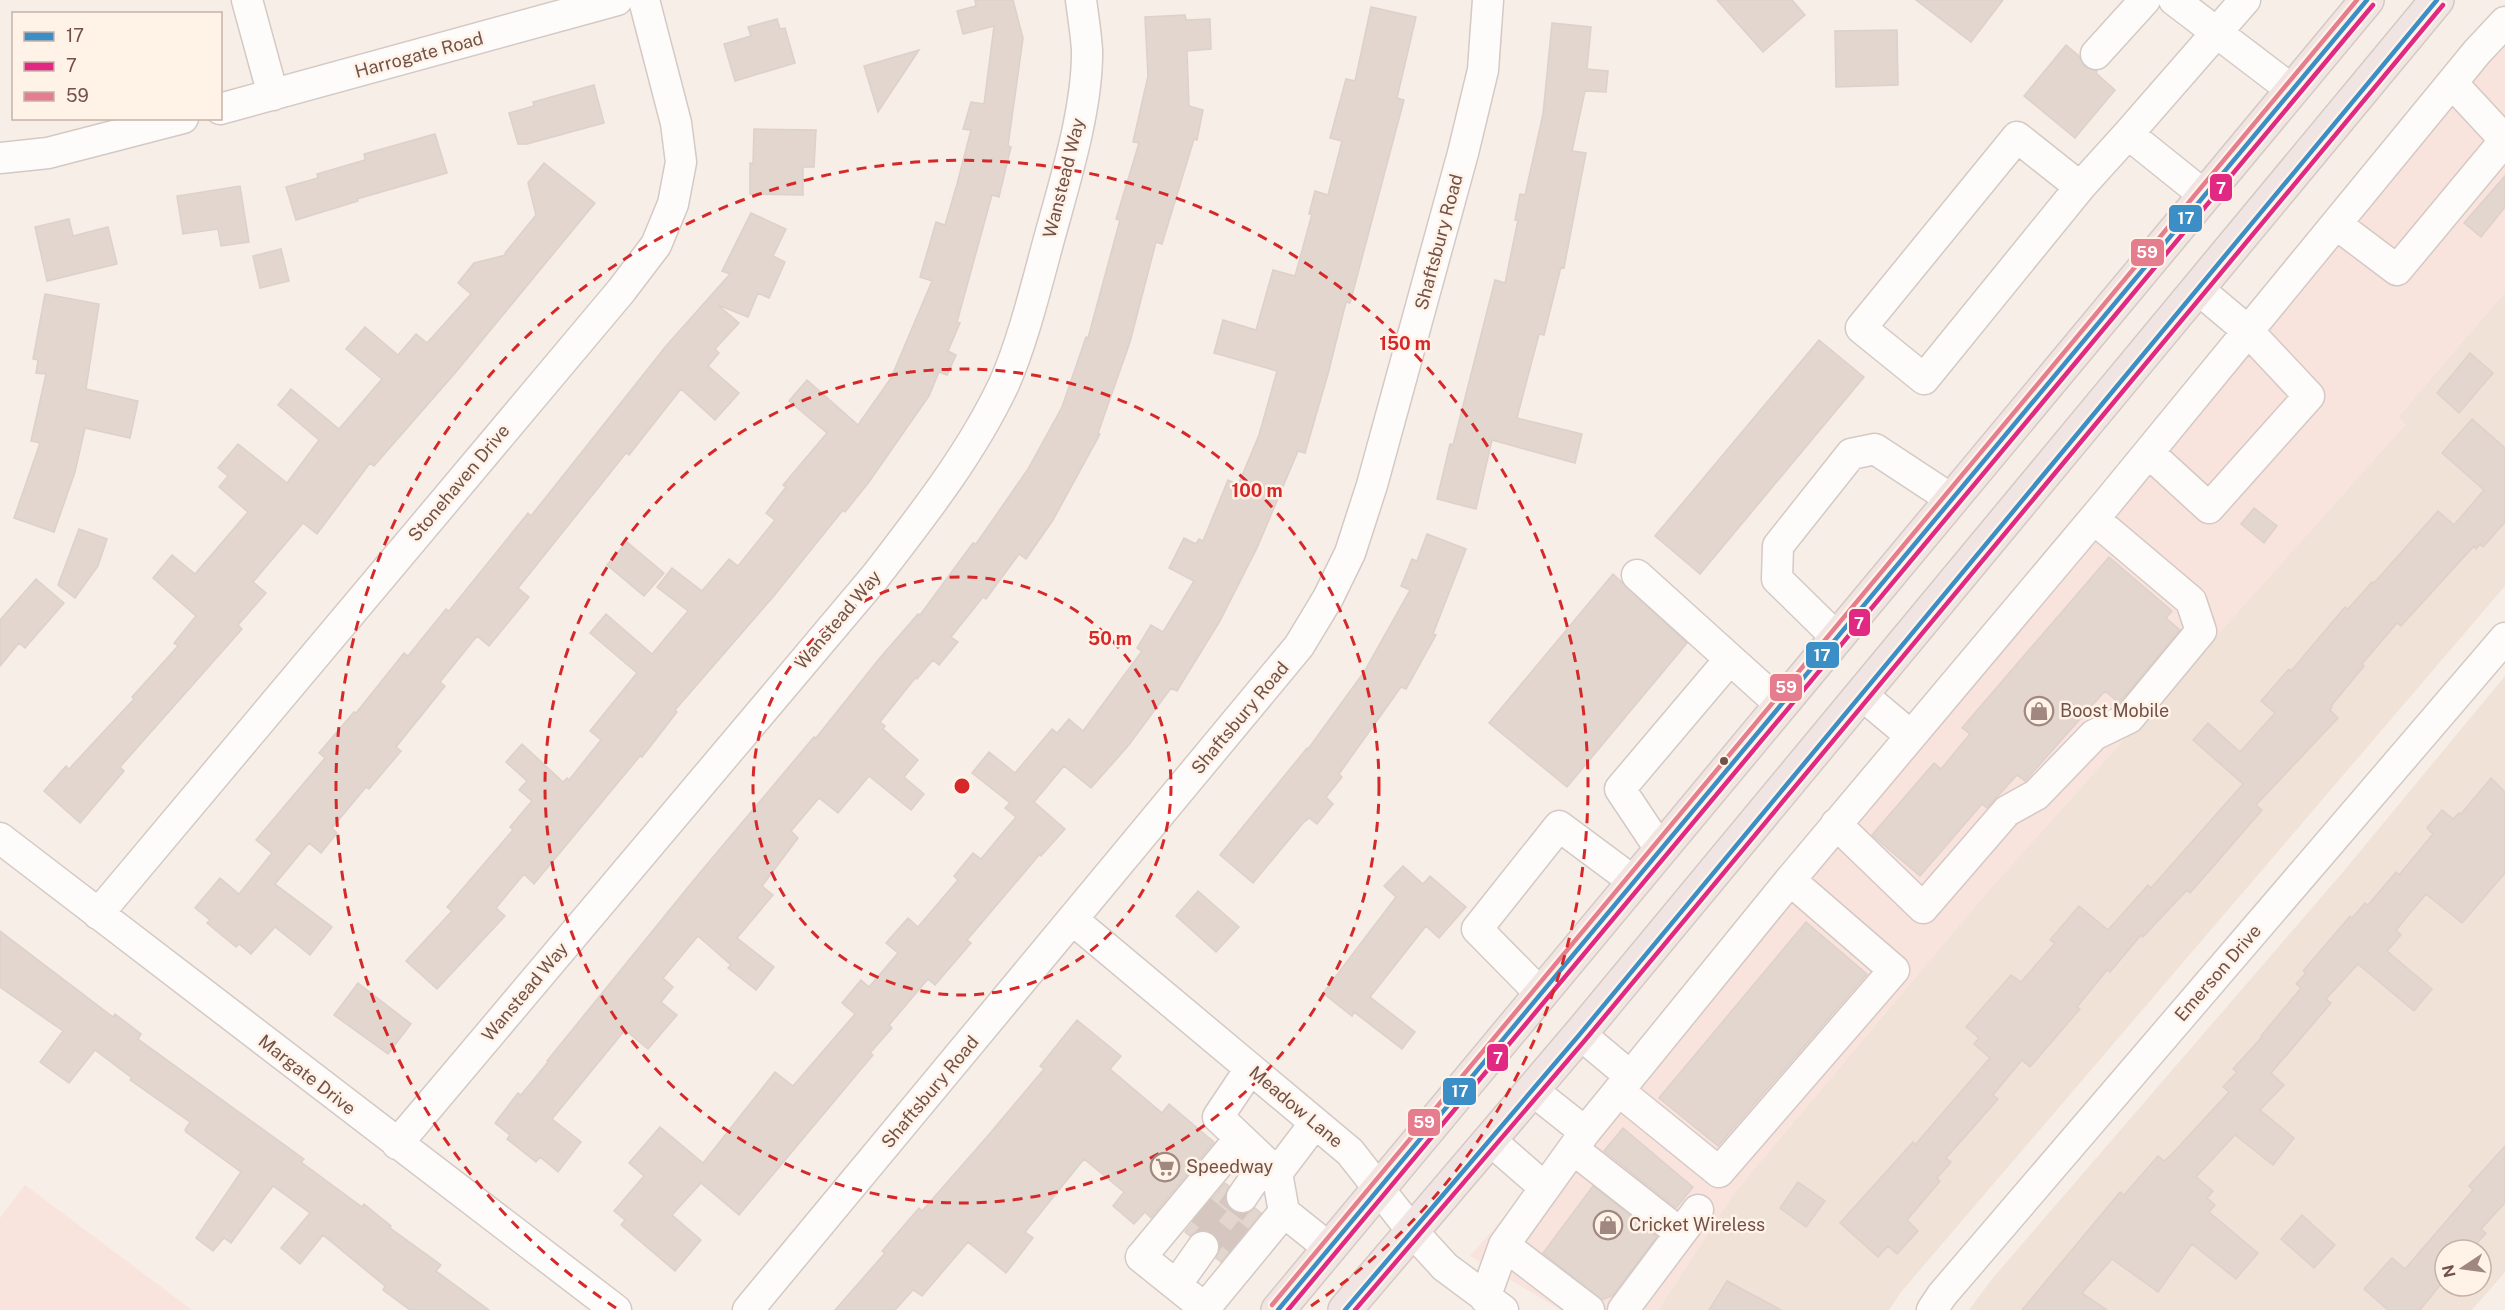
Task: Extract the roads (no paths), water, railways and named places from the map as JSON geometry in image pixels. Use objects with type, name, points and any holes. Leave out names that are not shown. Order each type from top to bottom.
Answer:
[{"type":"highway","points":[[1278,1310],[2367,0]]},
{"type":"highway","points":[[1345,1310],[1580,1034],[2437,0]]},
{"type":"street","points":[[247,0],[273,94]]},
{"type":"street","name":"Harrogate Road","points":[[222,108],[617,0]]},
{"type":"street","name":"Stonehaven Drive","points":[[98,914],[621,291],[656,245],[673,204],[681,162],[676,123],[644,0]]},
{"type":"street","name":"Wanstead Way","points":[[397,1144],[875,577],[933,502],[968,447],[1004,384],[1032,299],[1059,201],[1080,115],[1087,50],[1081,0]]},
{"type":"street","name":"Shaftsbury Road","points":[[748,1310],[1299,646],[1328,598],[1350,553],[1372,485],[1463,153],[1483,70],[1488,0]]},
{"type":"street","points":[[2096,54],[2145,0]]},
{"type":"street","points":[[2174,0],[2292,90]]},
{"type":"street","points":[[2080,187],[2018,137],[1861,328],[1924,379],[2080,187],[2245,0]]},
{"type":"street","points":[[1494,1304],[1504,1245],[1579,1140],[1836,824],[2094,519],[2452,83],[2505,22]]},
{"type":"street","points":[[2336,224],[2397,270],[2505,140],[2452,83]]},
{"type":"street","points":[[0,158],[48,153],[175,120]]},
{"type":"street","points":[[2128,134],[2204,195]]},
{"type":"street","points":[[2149,453],[2209,508],[2309,396],[2248,331],[2198,288]]},
{"type":"street","points":[[1836,637],[1777,579],[1778,546],[1851,454],[1875,449],[1951,499]]},
{"type":"street","points":[[1836,824],[1923,908],[2007,811],[2036,795],[2094,735],[2129,718],[2200,631],[2191,601],[2094,519]]},
{"type":"street","points":[[1637,575],[1780,704]]},
{"type":"street","name":"Emerson Drive","points":[[1932,1310],[2505,638]]},
{"type":"street","points":[[1659,849],[1620,789],[1730,659]]},
{"type":"street","points":[[1861,694],[1911,736]]},
{"type":"street","points":[[1540,993],[1477,929],[1559,826],[1633,881]]},
{"type":"street","name":"Margate Drive","points":[[0,838],[616,1310]]},
{"type":"street","points":[[1580,1034],[1624,1084],[1719,1172],[1894,970],[1790,880]]},
{"type":"street","name":"Meadow Lane","points":[[1073,920],[1350,1152],[1412,1231],[1445,1267],[1494,1304]]},
{"type":"street","points":[[1250,1069],[1218,1117],[1271,1168],[1284,1212],[1329,1248]]},
{"type":"street","points":[[1532,1090],[1579,1140],[1680,1233]]},
{"type":"street","points":[[1242,1197],[1315,1123]]},
{"type":"street","points":[[1240,1138],[1191,1202],[1141,1257],[1206,1309],[1247,1247],[1284,1212]]},
{"type":"street","points":[[1490,1140],[1545,1188]]},
{"type":"street","points":[[1623,1310],[1698,1210]]},
{"type":"street","points":[[1504,1245],[1589,1310]]},
{"type":"street","points":[[1176,1285],[1203,1247]]},
{"type":"tunnel","points":[[1203,1247],[1242,1197]]},
{"type":"tunnel","points":[[1194,1204],[1242,1243]]},
{"type":"place","name":"Boost Mobile","points":[[2039,711]]},
{"type":"place","name":"Speedway","points":[[1165,1167]]},
{"type":"place","name":"Cricket Wireless","points":[[1608,1225]]}]
